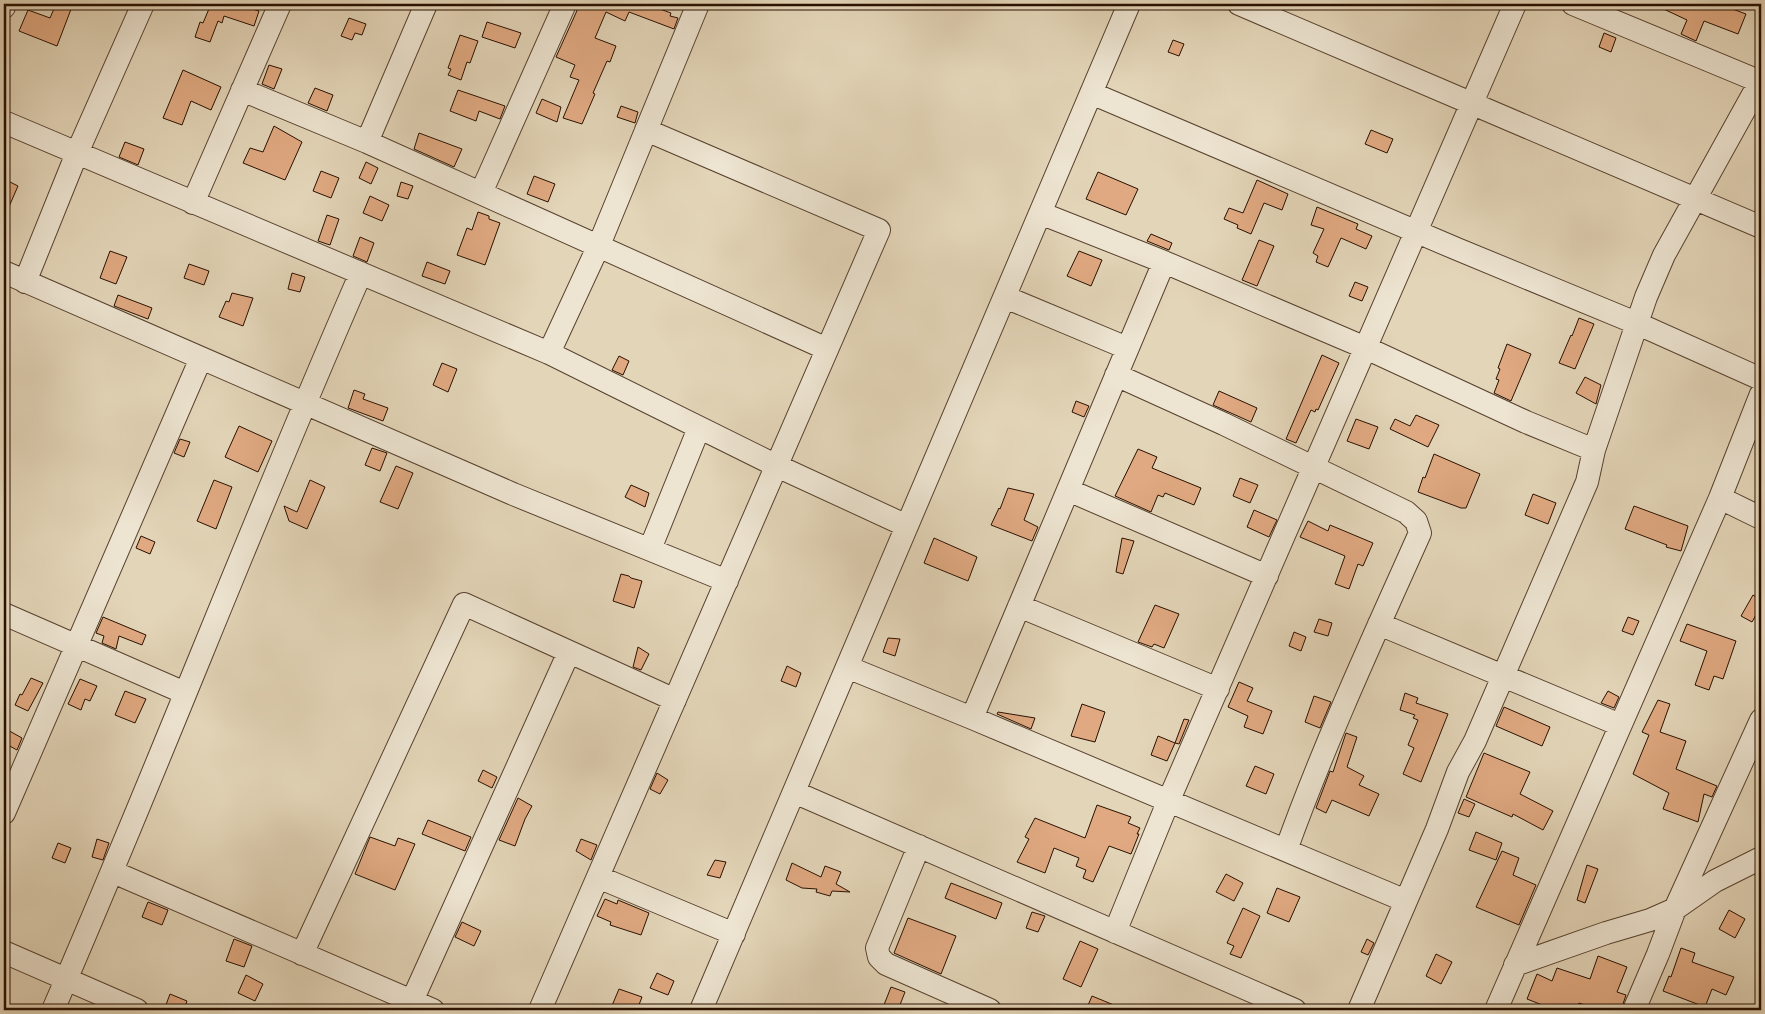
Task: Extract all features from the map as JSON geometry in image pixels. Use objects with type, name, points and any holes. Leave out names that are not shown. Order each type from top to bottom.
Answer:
[{"type":"street","points":[[25,282],[77,153],[143,4]]},
{"type":"street","points":[[193,202],[280,4]]},
{"type":"street","points":[[367,142],[426,4]]},
{"type":"street","points":[[481,193],[565,4]]},
{"type":"street","points":[[549,353],[598,245],[698,4]]},
{"type":"street","points":[[701,1010],[1129,4]]},
{"type":"street","points":[[1239,4],[1761,227]]},
{"type":"street","points":[[1114,932],[1168,802],[1515,4]]},
{"type":"street","points":[[1359,1010],[1437,829],[1458,772],[1475,741],[1587,482],[1594,450],[1636,323],[1664,255],[1761,81],[1573,4]]},
{"type":"street","points":[[242,90],[367,142],[827,350]]},
{"type":"street","points":[[1091,93],[1636,323],[1761,379]]},
{"type":"street","points":[[4,122],[549,353],[777,466],[907,526]]},
{"type":"street","points":[[540,1010],[879,230],[646,130]]},
{"type":"street","points":[[1040,213],[1164,262],[1366,348],[1526,422],[1594,450]]},
{"type":"street","points":[[972,718],[1164,262]]},
{"type":"street","points":[[4,272],[513,494],[727,580]]},
{"type":"street","points":[[53,1010],[113,872],[304,403],[361,273]]},
{"type":"street","points":[[1005,297],[1128,348]]},
{"type":"street","points":[[4,813],[201,358]]},
{"type":"street","points":[[1116,375],[1224,424],[1406,512],[1416,521],[1420,533],[1301,807],[1286,850]]},
{"type":"street","points":[[1496,1010],[1720,498],[1761,394]]},
{"type":"street","points":[[650,549],[699,428]]},
{"type":"street","points":[[1068,490],[1267,576]]},
{"type":"street","points":[[1720,498],[1761,518]]},
{"type":"street","points":[[302,954],[464,604],[675,700]]},
{"type":"street","points":[[1019,606],[1218,689]]},
{"type":"street","points":[[4,614],[185,694]]},
{"type":"street","points":[[1379,624],[1620,725]]},
{"type":"street","points":[[412,1001],[569,652]]},
{"type":"street","points":[[847,667],[1406,901]]},
{"type":"street","points":[[1638,1009],[1675,909],[1761,720]]},
{"type":"street","points":[[794,792],[1114,932],[1256,1002],[1295,1010]]},
{"type":"street","points":[[919,846],[877,948],[879,957],[886,964],[990,1010]]},
{"type":"street","points":[[1515,965],[1606,933],[1650,920],[1675,909],[1715,881],[1761,858]]},
{"type":"street","points":[[113,872],[432,1010]]},
{"type":"street","points":[[598,877],[734,934]]},
{"type":"street","points":[[4,952],[138,1010]]},
{"type":"building","points":[[56,4],[73,4],[57,46],[19,31],[28,10],[50,18]]},
{"type":"building","points":[[211,4],[236,4],[259,11],[254,26],[224,16],[222,23],[218,21],[210,42],[195,37],[200,22],[203,23]]},
{"type":"building","points":[[580,4],[646,4],[671,13],[670,16],[678,18],[674,29],[629,12],[625,21],[606,12],[595,38],[616,46],[610,62],[607,61],[593,93],[595,94],[582,124],[563,118],[579,80],[570,77],[575,65],[556,57]]},
{"type":"building","points":[[1653,4],[1719,4],[1746,14],[1738,34],[1704,21],[1696,41],[1681,34],[1687,20]]},
{"type":"building","points":[[349,18],[366,24],[362,35],[355,33],[352,40],[341,36]]},
{"type":"building","points":[[487,22],[521,33],[515,48],[482,37]]},
{"type":"building","points":[[1604,33],[1616,38],[1611,52],[1599,47]]},
{"type":"building","points":[[460,35],[478,41],[470,63],[467,62],[461,80],[448,75],[451,69],[448,68]]},
{"type":"building","points":[[1173,40],[1184,44],[1179,56],[1168,52]]},
{"type":"building","points":[[269,65],[282,69],[274,89],[262,84]]},
{"type":"building","points":[[183,70],[221,87],[211,110],[191,101],[182,125],[163,118]]},
{"type":"building","points":[[315,88],[333,95],[327,111],[308,103]]},
{"type":"building","points":[[458,90],[505,106],[500,119],[479,111],[476,121],[450,111]]},
{"type":"building","points":[[542,99],[561,107],[557,122],[536,113]]},
{"type":"building","points":[[621,106],[638,112],[635,123],[617,117]]},
{"type":"building","points":[[274,126],[302,142],[285,180],[243,163],[250,148],[263,152]]},
{"type":"building","points":[[1371,130],[1393,139],[1387,153],[1365,144]]},
{"type":"building","points":[[419,133],[462,149],[454,167],[414,149]]},
{"type":"building","points":[[125,142],[144,149],[138,165],[119,157]]},
{"type":"building","points":[[366,162],[378,168],[371,184],[359,178]]},
{"type":"building","points":[[321,171],[339,178],[331,198],[313,191]]},
{"type":"building","points":[[1098,172],[1138,189],[1126,215],[1086,199]]},
{"type":"building","points":[[534,176],[555,184],[548,202],[527,194]]},
{"type":"building","points":[[4,179],[18,186],[4,218]]},
{"type":"building","points":[[1257,180],[1288,194],[1282,210],[1264,203],[1251,234],[1237,228],[1238,225],[1224,219],[1229,208],[1243,213]]},
{"type":"building","points":[[401,182],[413,186],[408,199],[397,196]]},
{"type":"building","points":[[370,196],[389,205],[382,221],[363,213]]},
{"type":"building","points":[[1317,207],[1358,224],[1356,229],[1372,236],[1366,249],[1341,238],[1328,267],[1316,262],[1318,256],[1313,253],[1324,229],[1311,225]]},
{"type":"building","points":[[478,212],[500,223],[485,265],[457,255],[467,228],[472,230]]},
{"type":"building","points":[[327,215],[339,219],[330,245],[318,241]]},
{"type":"building","points":[[1151,234],[1172,243],[1169,250],[1147,241]]},
{"type":"building","points":[[360,237],[374,243],[367,262],[353,256]]},
{"type":"building","points":[[1259,240],[1274,246],[1257,286],[1242,280]]},
{"type":"building","points":[[110,251],[127,257],[116,284],[100,278]]},
{"type":"building","points":[[1079,251],[1102,260],[1091,286],[1067,276]]},
{"type":"building","points":[[427,262],[450,271],[445,284],[422,276]]},
{"type":"building","points":[[189,264],[209,271],[204,285],[184,278]]},
{"type":"building","points":[[292,273],[305,277],[300,292],[288,289]]},
{"type":"building","points":[[1355,282],[1368,287],[1362,301],[1349,296]]},
{"type":"building","points":[[232,293],[253,298],[243,326],[219,317],[226,301],[229,302]]},
{"type":"building","points":[[118,295],[152,308],[148,319],[114,306]]},
{"type":"building","points":[[1579,318],[1594,324],[1575,369],[1559,363]]},
{"type":"building","points":[[1507,344],[1531,354],[1511,401],[1494,393],[1499,380],[1496,379],[1500,369],[1498,368]]},
{"type":"building","points":[[1322,355],[1339,363],[1318,410],[1316,409],[1315,412],[1311,410],[1296,443],[1286,439]]},
{"type":"building","points":[[619,356],[629,361],[623,375],[612,370]]},
{"type":"building","points":[[442,363],[457,369],[448,392],[433,385]]},
{"type":"building","points":[[1585,377],[1601,385],[1596,404],[1576,393]]},
{"type":"building","points":[[354,390],[365,394],[363,399],[388,408],[383,421],[348,408]]},
{"type":"building","points":[[1219,391],[1257,408],[1251,422],[1213,405]]},
{"type":"building","points":[[1076,401],[1089,406],[1084,417],[1072,412]]},
{"type":"building","points":[[1416,415],[1439,425],[1428,447],[1390,429],[1395,419],[1410,426]]},
{"type":"building","points":[[1356,419],[1378,427],[1369,449],[1347,441]]},
{"type":"building","points":[[239,426],[272,441],[258,472],[225,457]]},
{"type":"building","points":[[180,439],[190,442],[184,457],[174,453]]},
{"type":"building","points":[[372,448],[387,453],[380,471],[365,465]]},
{"type":"building","points":[[1138,449],[1157,457],[1152,468],[1201,488],[1194,505],[1165,493],[1163,497],[1158,495],[1151,512],[1115,496]]},
{"type":"building","points":[[1434,454],[1480,474],[1466,508],[1461,508],[1418,492]]},
{"type":"building","points":[[396,466],[413,473],[398,509],[380,502]]},
{"type":"building","points":[[1240,478],[1258,485],[1250,503],[1233,496]]},
{"type":"building","points":[[214,480],[232,487],[216,529],[197,521]]},
{"type":"building","points":[[310,480],[325,487],[307,529],[289,521],[284,506],[297,512]]},
{"type":"building","points":[[631,485],[649,493],[645,507],[625,497]]},
{"type":"building","points":[[1008,488],[1034,494],[1024,520],[1038,527],[1032,541],[991,525]]},
{"type":"building","points":[[1533,494],[1556,503],[1548,524],[1525,515]]},
{"type":"building","points":[[1634,506],[1688,526],[1681,551],[1666,547],[1667,545],[1625,529]]},
{"type":"building","points":[[1254,510],[1277,520],[1269,537],[1247,527]]},
{"type":"building","points":[[1308,521],[1328,531],[1330,525],[1373,543],[1363,566],[1358,564],[1349,589],[1335,584],[1345,556],[1300,537]]},
{"type":"building","points":[[141,536],[155,542],[150,554],[136,548]]},
{"type":"building","points":[[934,538],[977,557],[968,581],[924,563]]},
{"type":"building","points":[[1122,538],[1134,541],[1123,574],[1116,572]]},
{"type":"building","points":[[621,574],[642,581],[634,608],[613,601]]},
{"type":"building","points":[[1753,595],[1761,600],[1761,606],[1752,622],[1741,616]]},
{"type":"building","points":[[1155,605],[1179,614],[1164,648],[1154,644],[1152,647],[1138,642]]},
{"type":"building","points":[[103,617],[146,635],[142,645],[119,636],[116,649],[102,643],[104,636],[96,633]]},
{"type":"building","points":[[1628,617],[1639,621],[1633,635],[1622,631]]},
{"type":"building","points":[[1319,619],[1332,623],[1328,636],[1314,632]]},
{"type":"building","points":[[1687,624],[1736,641],[1723,679],[1714,676],[1709,690],[1695,685],[1707,651],[1680,641]]},
{"type":"building","points":[[1294,632],[1306,637],[1301,651],[1289,646]]},
{"type":"building","points":[[888,638],[900,639],[895,656],[883,652]]},
{"type":"building","points":[[638,647],[649,654],[641,670],[633,667]]},
{"type":"building","points":[[787,666],[801,673],[796,687],[781,681]]},
{"type":"building","points":[[31,678],[43,683],[28,711],[15,705]]},
{"type":"building","points":[[80,679],[97,686],[90,701],[85,699],[81,710],[68,704]]},
{"type":"building","points":[[1239,682],[1253,688],[1247,701],[1272,711],[1263,734],[1244,727],[1248,716],[1228,707]]},
{"type":"building","points":[[125,691],[146,699],[135,723],[115,715]]},
{"type":"building","points":[[1608,691],[1619,697],[1614,708],[1601,703]]},
{"type":"building","points":[[1405,693],[1418,698],[1416,703],[1448,714],[1421,782],[1403,774],[1414,748],[1408,745],[1418,720],[1413,718],[1415,715],[1400,710]]},
{"type":"building","points":[[1314,696],[1331,702],[1320,728],[1305,722]]},
{"type":"building","points":[[1658,700],[1670,704],[1660,732],[1686,741],[1676,769],[1717,786],[1712,797],[1704,794],[1698,822],[1663,809],[1669,793],[1633,774],[1649,735],[1642,732]]},
{"type":"building","points":[[1082,704],[1105,712],[1095,742],[1071,736]]},
{"type":"building","points":[[1504,707],[1550,727],[1542,746],[1496,726]]},
{"type":"building","points":[[998,712],[1035,718],[1031,729],[997,714]]},
{"type":"building","points":[[1184,719],[1189,720],[1179,744],[1175,743]]},
{"type":"building","points":[[4,728],[22,738],[17,750],[4,743]]},
{"type":"building","points":[[1346,733],[1357,737],[1347,767],[1364,776],[1359,785],[1379,794],[1369,816],[1332,800],[1326,813],[1316,808],[1330,771],[1333,772]]},
{"type":"building","points":[[1158,736],[1175,743],[1167,761],[1151,755]]},
{"type":"building","points":[[1484,753],[1530,772],[1520,794],[1553,811],[1543,830],[1513,814],[1512,817],[1466,797]]},
{"type":"building","points":[[1255,766],[1274,774],[1266,794],[1246,786]]},
{"type":"building","points":[[483,770],[497,777],[492,788],[478,781]]},
{"type":"building","points":[[657,773],[668,780],[660,794],[650,789]]},
{"type":"building","points":[[518,798],[532,806],[515,846],[499,840]]},
{"type":"building","points":[[1464,799],[1475,804],[1469,817],[1458,813]]},
{"type":"building","points":[[1097,805],[1131,817],[1128,823],[1140,828],[1131,854],[1109,846],[1093,882],[1083,878],[1086,870],[1076,866],[1079,858],[1054,848],[1045,873],[1017,862],[1029,839],[1025,837],[1035,818],[1085,838]]},
{"type":"building","points":[[428,820],[471,837],[465,851],[422,834]]},
{"type":"building","points":[[1476,832],[1502,843],[1496,860],[1469,850]]},
{"type":"building","points":[[370,837],[395,846],[398,838],[415,844],[395,890],[355,874]]},
{"type":"building","points":[[97,839],[109,843],[103,860],[92,857]]},
{"type":"building","points":[[581,839],[597,845],[591,860],[576,851]]},
{"type":"building","points":[[58,843],[71,848],[65,863],[52,858]]},
{"type":"building","points":[[1502,851],[1519,858],[1513,875],[1536,885],[1519,925],[1476,907]]},
{"type":"building","points":[[715,860],[726,862],[720,878],[707,875]]},
{"type":"building","points":[[792,863],[821,877],[825,866],[841,872],[836,884],[850,892],[832,891],[830,896],[816,892],[817,889],[802,888],[786,880]]},
{"type":"building","points":[[1587,865],[1598,869],[1585,903],[1577,900]]},
{"type":"building","points":[[1226,874],[1243,883],[1234,901],[1216,892]]},
{"type":"building","points":[[951,883],[1002,903],[996,919],[945,898]]},
{"type":"building","points":[[1277,888],[1300,897],[1289,922],[1267,913]]},
{"type":"building","points":[[605,899],[617,904],[618,900],[649,913],[641,935],[610,925],[611,922],[597,916]]},
{"type":"building","points":[[148,902],[168,910],[162,925],[142,917]]},
{"type":"building","points":[[1243,908],[1260,916],[1241,958],[1230,954],[1234,946],[1227,943]]},
{"type":"building","points":[[1729,910],[1745,919],[1735,938],[1719,929]]},
{"type":"building","points":[[1032,912],[1045,916],[1038,932],[1026,928]]},
{"type":"building","points":[[908,918],[956,936],[941,974],[894,953]]},
{"type":"building","points":[[462,922],[481,931],[474,946],[455,937]]},
{"type":"building","points":[[234,939],[252,946],[244,967],[226,961]]},
{"type":"building","points":[[1367,939],[1374,943],[1368,955],[1361,952]]},
{"type":"building","points":[[1080,941],[1098,949],[1081,987],[1063,979]]},
{"type":"building","points":[[1681,948],[1695,953],[1692,962],[1734,977],[1726,995],[1712,989],[1705,1007],[1663,991],[1669,976],[1671,977]]},
{"type":"building","points":[[1436,954],[1452,962],[1441,984],[1426,976]]},
{"type":"building","points":[[1598,956],[1627,967],[1617,992],[1626,995],[1621,1010],[1600,1010],[1579,1003],[1575,1010],[1555,1010],[1527,999],[1537,974],[1552,981],[1557,968],[1590,979]]},
{"type":"building","points":[[657,973],[674,981],[668,995],[650,988]]},
{"type":"building","points":[[246,975],[263,984],[255,1001],[238,993]]},
{"type":"building","points":[[891,987],[905,992],[898,1010],[882,1010]]},
{"type":"building","points":[[619,989],[642,997],[637,1010],[611,1008]]},
{"type":"building","points":[[170,994],[187,1001],[184,1010],[164,1010]]},
{"type":"building","points":[[1092,996],[1126,1010],[1086,1010]]}]
